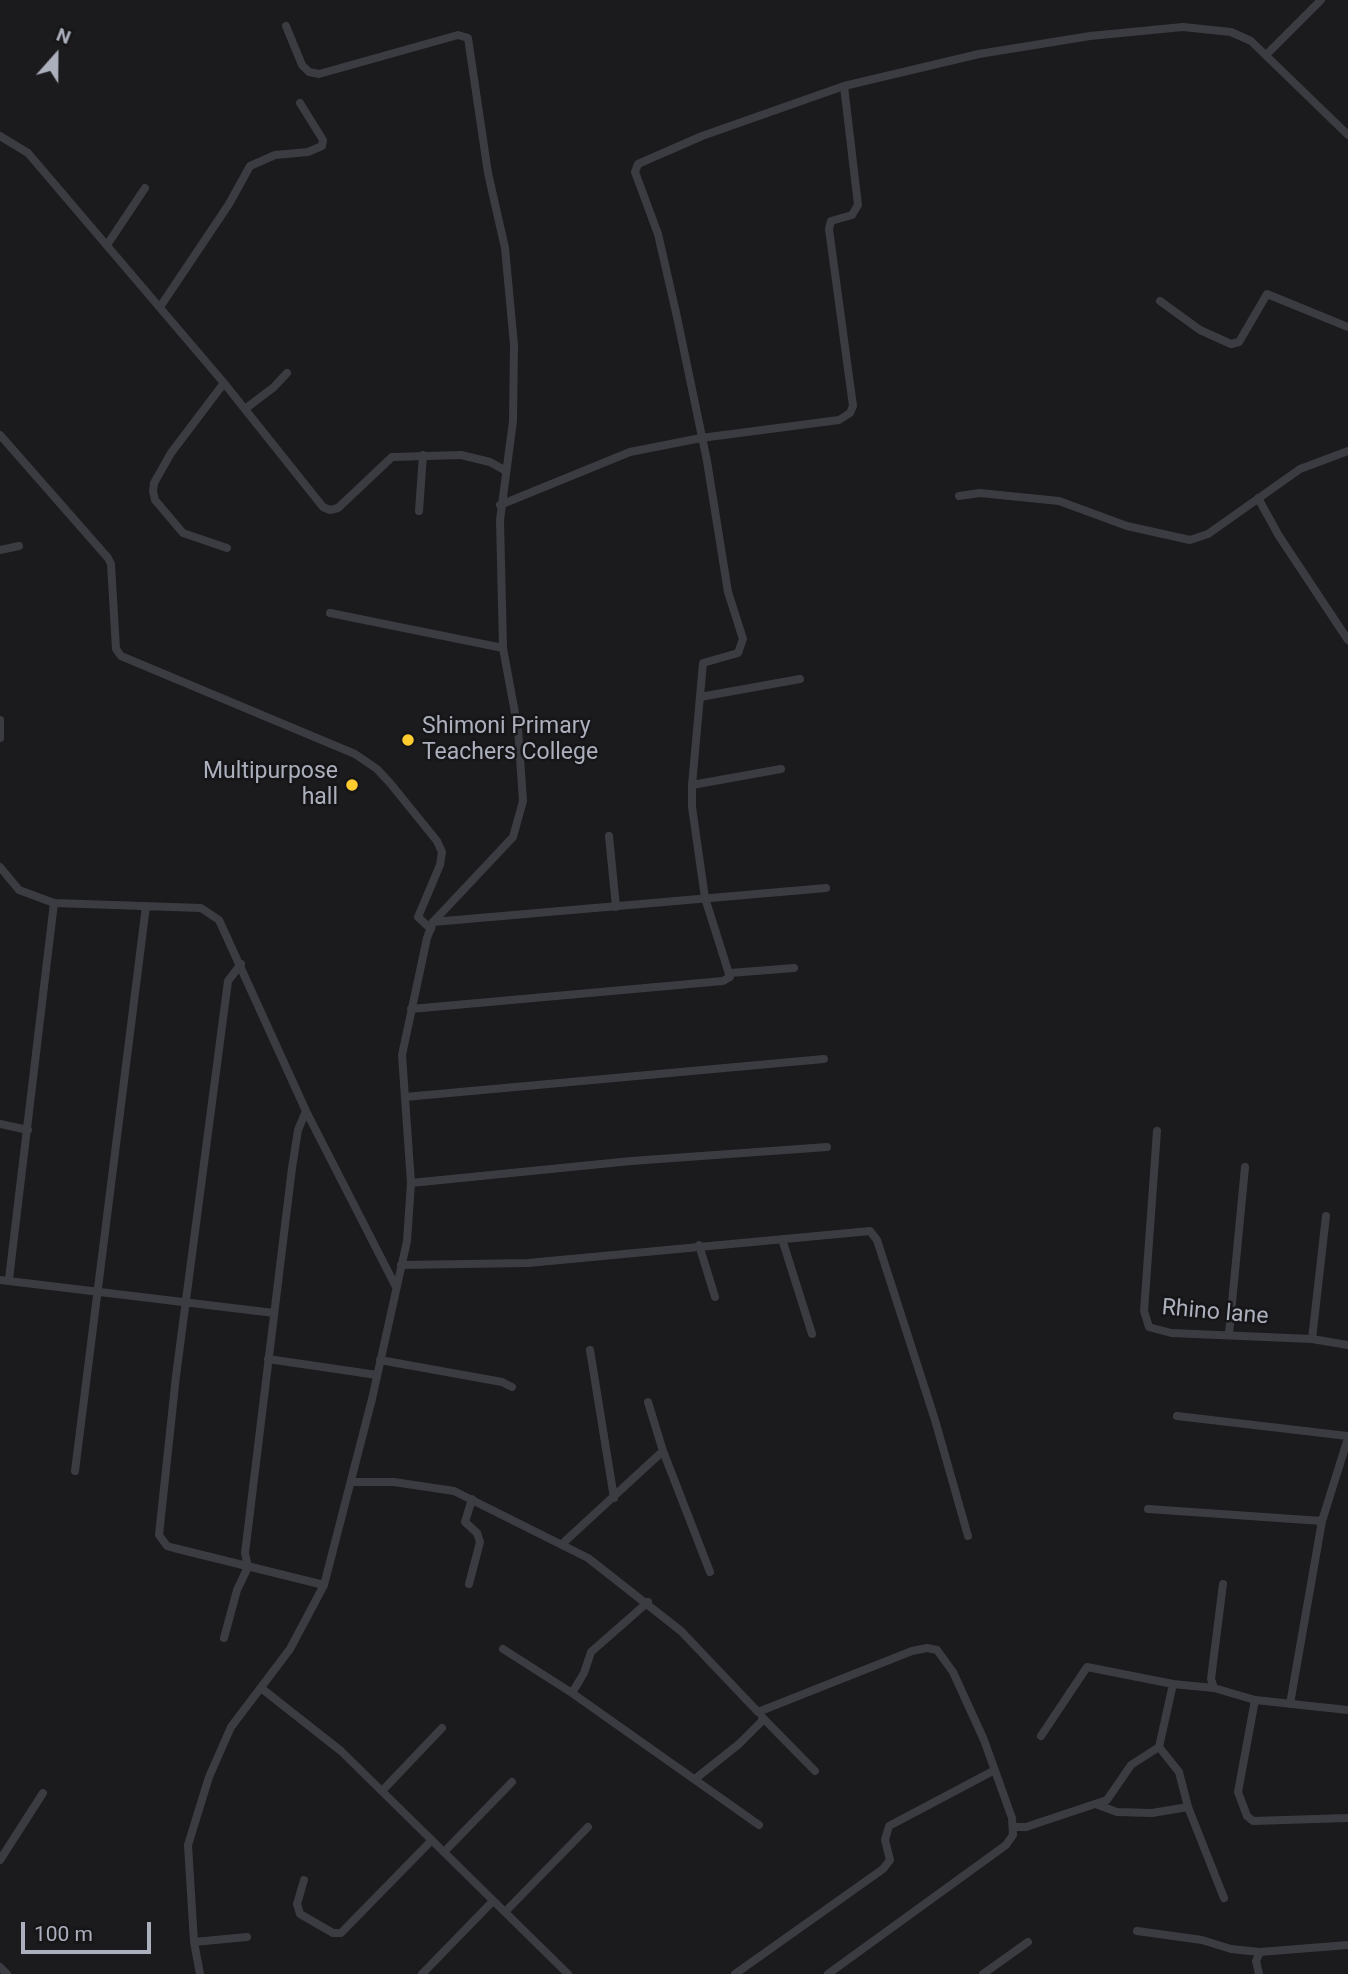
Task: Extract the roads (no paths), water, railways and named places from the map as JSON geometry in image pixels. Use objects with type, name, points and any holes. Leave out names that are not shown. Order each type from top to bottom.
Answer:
[{"type":"street","points":[[1267,54],[1321,0]]},
{"type":"street","points":[[200,1974],[194,1942],[188,1845],[209,1777],[232,1727],[290,1649],[324,1585],[377,1375],[407,1241],[411,1183],[402,1055],[432,925],[508,845],[521,816],[524,794],[522,759],[503,648],[500,505],[516,384],[508,275],[468,38],[458,35],[319,74],[309,72],[302,65],[285,26]]},
{"type":"street","points":[[411,1009],[723,981],[728,980],[730,973],[705,898],[692,807],[692,785],[703,663],[738,653],[743,639],[728,592],[701,438],[658,234],[635,168],[638,164],[702,136],[844,86],[979,54],[1183,27],[1231,32],[1251,41],[1348,135]]},
{"type":"street","points":[[500,505],[630,452],[701,438],[839,420],[850,413],[853,406],[829,229],[831,221],[852,215],[858,205],[844,86]]},
{"type":"street","points":[[160,307],[250,166],[275,155],[308,152],[322,146],[323,140],[300,103]]},
{"type":"street","points":[[0,136],[28,153],[224,383],[326,509],[338,508],[388,459],[423,455],[476,457],[506,471]]},
{"type":"street","points":[[107,245],[145,188]]},
{"type":"street","points":[[1160,301],[1200,330],[1231,344],[1239,342],[1267,294],[1348,327]]},
{"type":"street","points":[[245,409],[274,387],[286,373]]},
{"type":"street","points":[[224,383],[171,453],[154,483],[153,491],[155,500],[183,533],[227,548]]},
{"type":"street","points":[[0,435],[108,558],[111,564],[116,649],[121,656],[355,754],[390,783],[438,841],[442,852],[440,865],[418,917],[432,925],[826,888]]},
{"type":"street","points":[[959,496],[979,493],[1059,501],[1127,526],[1190,540],[1208,534],[1300,469],[1348,451]]},
{"type":"street","points":[[419,511],[423,455]]},
{"type":"street","points":[[1258,498],[1279,536],[1348,640]]},
{"type":"street","points":[[0,550],[19,546]]},
{"type":"street","points":[[330,614],[503,648]]},
{"type":"street","points":[[700,697],[800,679]]},
{"type":"street","points":[[0,720],[0,738]]},
{"type":"street","points":[[692,785],[781,769]]},
{"type":"street","points":[[609,836],[616,907]]},
{"type":"street","points":[[0,867],[19,890],[54,903],[201,908],[211,913],[225,929],[306,1111],[396,1287]]},
{"type":"street","points":[[54,903],[28,1130],[4,1279],[274,1313]]},
{"type":"street","points":[[75,1471],[146,906]]},
{"type":"street","points":[[242,964],[228,981],[159,1535],[167,1546],[324,1585]]},
{"type":"street","points":[[730,973],[794,968]]},
{"type":"street","points":[[405,1097],[824,1059]]},
{"type":"street","points":[[223,1638],[237,1590],[248,1567],[245,1553],[268,1359],[296,1143],[306,1111]]},
{"type":"street","points":[[0,1124],[28,1130]]},
{"type":"street","name":"Rhino lane","points":[[1157,1130],[1145,1320],[1149,1327],[1171,1333],[1312,1339],[1348,1345]]},
{"type":"street","points":[[411,1183],[631,1161],[827,1147]]},
{"type":"street","points":[[1229,1334],[1245,1167]]},
{"type":"street","points":[[1312,1339],[1326,1216]]},
{"type":"street","points":[[401,1265],[528,1263],[863,1230],[874,1234],[935,1420],[968,1536]]},
{"type":"street","points":[[782,1239],[812,1334]]},
{"type":"street","points":[[699,1245],[715,1297]]},
{"type":"street","points":[[590,1350],[614,1498]]},
{"type":"street","points":[[268,1359],[377,1375]]},
{"type":"street","points":[[380,1360],[502,1382],[512,1387]]},
{"type":"street","points":[[649,1402],[663,1451],[710,1572]]},
{"type":"street","points":[[1177,1416],[1348,1437],[1322,1521],[1290,1704]]},
{"type":"street","points":[[562,1544],[663,1451]]},
{"type":"street","points":[[351,1482],[424,1486],[454,1491],[588,1558],[648,1602],[681,1631],[815,1771]]},
{"type":"street","points":[[468,1584],[480,1542],[477,1533],[465,1522],[472,1499]]},
{"type":"street","points":[[1148,1509],[1322,1521]]},
{"type":"street","points":[[1214,1688],[1211,1679],[1223,1584]]},
{"type":"street","points":[[572,1693],[584,1673],[591,1652],[648,1602]]},
{"type":"street","points":[[695,1779],[739,1744],[761,1715],[912,1651],[933,1648],[953,1672],[984,1740],[993,1772],[1015,1827],[1006,1846],[828,1974]]},
{"type":"street","points":[[503,1649],[572,1693],[759,1825]]},
{"type":"street","points":[[1041,1736],[1087,1667],[1173,1684],[1214,1688],[1255,1700],[1348,1710]]},
{"type":"street","points":[[1015,1827],[1026,1827],[1076,1808],[1098,1805],[1107,1800],[1132,1765],[1159,1746],[1173,1684]]},
{"type":"street","points":[[261,1688],[341,1751],[568,1974]]},
{"type":"street","points":[[1255,1700],[1238,1792],[1247,1816],[1253,1821],[1348,1818]]},
{"type":"street","points":[[382,1791],[442,1728]]},
{"type":"street","points":[[1159,1746],[1179,1772],[1188,1807],[1224,1898]]},
{"type":"street","points":[[735,1974],[883,1870],[890,1860],[885,1840],[889,1826],[993,1772]]},
{"type":"street","points":[[444,1852],[512,1782]]},
{"type":"street","points":[[0,1860],[43,1793]]},
{"type":"street","points":[[1098,1805],[1116,1812],[1188,1807]]},
{"type":"street","points":[[505,1912],[588,1826]]},
{"type":"street","points":[[304,1880],[297,1903],[300,1914],[333,1933],[341,1933],[432,1840]]},
{"type":"street","points":[[422,1974],[493,1901]]},
{"type":"street","points":[[1137,1931],[1260,1952],[1348,1945]]},
{"type":"street","points":[[194,1942],[247,1937]]},
{"type":"street","points":[[983,1974],[1028,1942]]},
{"type":"street","points":[[1259,1974],[1256,1961],[1260,1952]]},
{"type":"street","points":[[0,1967],[7,1974]]},
{"type":"place","name":"Shimoni Primary Teachers College","points":[[408,740]]},
{"type":"place","name":"Multipurpose hall","points":[[352,785]]}]
